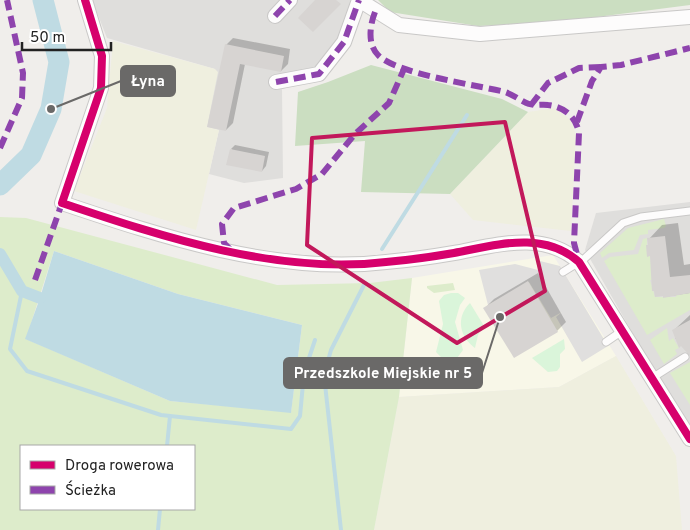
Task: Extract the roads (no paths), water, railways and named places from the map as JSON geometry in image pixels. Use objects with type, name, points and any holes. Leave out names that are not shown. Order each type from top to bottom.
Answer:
[{"type":"street","points":[[275,16],[290,0]]},
{"type":"street","points":[[276,82],[319,74],[344,42],[359,0],[399,25],[480,34],[690,17]]},
{"type":"street","points":[[87,6],[102,56],[101,88],[62,203],[150,233],[235,253],[309,263],[345,265],[385,263],[495,245],[525,242],[552,245],[567,251],[579,262],[690,439]]},
{"type":"lane","points":[[563,272],[579,262],[622,223],[641,217],[690,211]]},
{"type":"lane","points":[[606,342],[622,331]]},
{"type":"lane","points":[[652,378],[686,357]]},
{"type":"water","points":[[54,251],[178,294],[302,325],[291,413],[170,401],[25,339]]},
{"type":"waterway","points":[[0,185],[31,155],[51,109],[59,62],[43,0]]},
{"type":"waterway","points":[[382,249],[467,115]]},
{"type":"waterway","points":[[0,254],[22,291],[40,298]]},
{"type":"waterway","points":[[341,530],[324,375],[331,350],[365,283]]},
{"type":"waterway","points":[[22,291],[10,349],[27,371],[161,415],[291,429],[300,416],[304,373],[315,340]]},
{"type":"waterway","points":[[304,373],[324,375]]},
{"type":"waterway","points":[[167,445],[170,416]]},
{"type":"waterway","points":[[158,530],[160,510]]},
{"type":"place","name":"Łyna","points":[[51,109]]},
{"type":"place","name":"Przedszkole Miejskie nr 5","points":[[500,317]]}]
